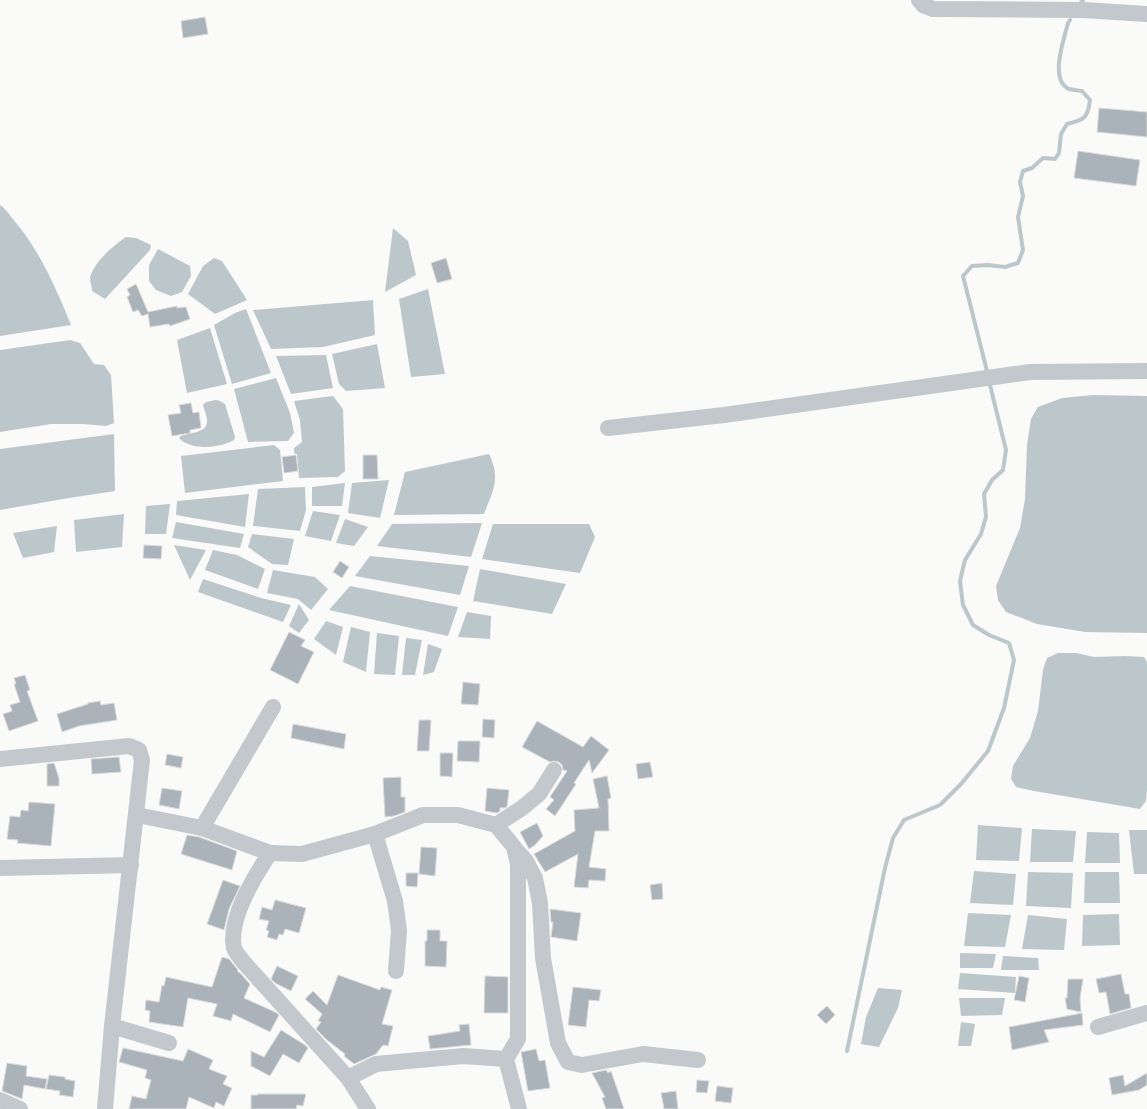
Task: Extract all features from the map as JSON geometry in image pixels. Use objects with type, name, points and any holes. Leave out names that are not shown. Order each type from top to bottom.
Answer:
[{"type":"street","points":[[918,0],[923,6],[933,9],[1084,10],[1147,14]]},
{"type":"street","points":[[608,428],[724,415],[1030,372],[1147,371]]},
{"type":"street","points":[[202,828],[273,707]]},
{"type":"street","points":[[0,759],[129,746],[139,750],[142,760],[112,1026],[105,1109]]},
{"type":"street","points":[[496,825],[522,808],[539,794],[554,770]]},
{"type":"street","points":[[136,815],[202,828],[270,854],[302,854],[375,834],[423,815],[458,815],[496,825],[526,861],[535,878],[540,903],[543,958],[558,1043],[568,1062],[582,1065],[643,1054],[698,1060]]},
{"type":"street","points":[[375,834],[395,901],[399,930],[396,971]]},
{"type":"street","points":[[514,847],[518,864],[518,1039],[506,1059],[519,1109]]},
{"type":"street","points":[[270,854],[255,877],[241,905],[233,930],[234,949],[247,966],[348,1078],[368,1109]]},
{"type":"street","points":[[0,868],[131,865]]},
{"type":"street","points":[[1098,1027],[1147,1013]]},
{"type":"street","points":[[112,1026],[169,1043]]},
{"type":"street","points":[[348,1078],[376,1064],[464,1056],[506,1059]]},
{"type":"street","points":[[0,1100],[20,1109]]},
{"type":"shaded area","points":[[0,205],[7,211],[22,230],[39,256],[53,283],[71,325],[0,336]]},
{"type":"shaded area","points":[[393,228],[408,241],[416,275],[385,292]]},
{"type":"shaded area","points":[[126,237],[136,238],[151,245],[150,250],[105,299],[92,291],[90,278],[92,272],[95,266],[105,255]]},
{"type":"shaded area","points":[[158,249],[190,266],[191,276],[182,292],[171,296],[156,290],[149,281],[149,265]]},
{"type":"shaded area","points":[[214,258],[222,261],[247,300],[215,314],[188,294],[203,266]]},
{"type":"shaded area","points":[[428,289],[445,374],[411,377],[399,299]]},
{"type":"shaded area","points":[[373,300],[375,335],[323,347],[271,349],[253,310]]},
{"type":"shaded area","points":[[246,309],[271,373],[232,384],[214,325],[235,313]]},
{"type":"shaded area","points":[[210,328],[227,384],[187,393],[177,340]]},
{"type":"shaded area","points":[[70,340],[80,343],[94,364],[104,365],[111,375],[114,423],[106,426],[51,424],[0,432],[0,350]]},
{"type":"shaded area","points":[[377,344],[385,388],[346,391],[339,384],[332,354]]},
{"type":"shaded area","points":[[326,355],[333,388],[291,394],[276,356]]},
{"type":"shaded area","points":[[276,378],[290,413],[294,433],[288,441],[248,442],[234,389]]},
{"type":"shaded area","points":[[1093,395],[1147,396],[1147,633],[1085,632],[1037,624],[1006,612],[998,600],[996,586],[1020,528],[1025,499],[1027,445],[1031,419],[1038,407],[1062,398]]},
{"type":"shaded area","points":[[333,396],[343,409],[345,471],[338,477],[299,478],[297,454],[294,453],[294,448],[302,442],[300,420],[294,401]]},
{"type":"shaded area","points":[[216,400],[225,404],[235,437],[234,440],[221,445],[206,447],[190,445],[179,438],[204,428],[207,417],[203,405],[206,402]]},
{"type":"shaded area","points":[[114,434],[115,491],[0,510],[0,449]]},
{"type":"shaded area","points":[[274,445],[280,450],[283,481],[185,493],[181,456]]},
{"type":"shaded area","points":[[489,454],[495,471],[495,478],[493,491],[484,514],[394,515],[405,472]]},
{"type":"shaded area","points":[[389,480],[380,518],[348,513],[352,483]]},
{"type":"shaded area","points":[[345,483],[342,506],[312,506],[312,487]]},
{"type":"shaded area","points":[[305,487],[306,510],[300,531],[253,526],[258,489]]},
{"type":"shaded area","points":[[249,494],[245,527],[176,515],[177,501]]},
{"type":"shaded area","points":[[170,504],[166,534],[145,534],[146,506]]},
{"type":"shaded area","points":[[313,511],[340,515],[331,541],[305,536]]},
{"type":"shaded area","points":[[124,514],[122,547],[76,552],[74,520]]},
{"type":"shaded area","points":[[345,519],[368,527],[354,546],[336,543]]},
{"type":"shaded area","points":[[176,522],[244,534],[240,548],[172,538]]},
{"type":"shaded area","points":[[482,523],[471,557],[377,546],[392,524]]},
{"type":"shaded area","points":[[493,524],[589,524],[595,537],[580,573],[482,559]]},
{"type":"shaded area","points":[[57,526],[54,552],[23,558],[13,533]]},
{"type":"shaded area","points":[[252,534],[294,539],[288,565],[272,564],[248,547]]},
{"type":"shaded area","points":[[174,545],[206,550],[190,580]]},
{"type":"shaded area","points":[[213,550],[237,555],[265,569],[258,589],[205,570]]},
{"type":"shaded area","points":[[370,556],[469,566],[460,595],[355,576]]},
{"type":"shaded area","points":[[480,569],[566,584],[552,614],[473,601]]},
{"type":"shaded area","points":[[273,570],[315,577],[328,589],[311,610],[298,599],[267,593]]},
{"type":"shaded area","points":[[203,579],[261,598],[291,605],[283,622],[198,592]]},
{"type":"shaded area","points":[[350,586],[458,607],[448,636],[329,610]]},
{"type":"shaded area","points":[[299,604],[309,620],[299,633],[289,626]]},
{"type":"shaded area","points":[[467,612],[491,616],[490,639],[458,637]]},
{"type":"shaded area","points":[[326,621],[343,627],[336,655],[314,639]]},
{"type":"shaded area","points":[[351,627],[370,632],[366,672],[343,662]]},
{"type":"shaded area","points":[[377,633],[399,636],[395,675],[374,674]]},
{"type":"shaded area","points":[[406,638],[422,640],[415,675],[402,675]]},
{"type":"shaded area","points":[[428,644],[442,649],[434,672],[423,675]]},
{"type":"shaded area","points":[[1058,653],[1076,653],[1094,657],[1144,657],[1147,662],[1147,789],[1146,801],[1140,809],[1016,787],[1011,779],[1013,766],[1030,738],[1038,711],[1043,670],[1047,658]]},
{"type":"shaded area","points":[[978,825],[1022,828],[1019,861],[976,860]]},
{"type":"shaded area","points":[[1032,829],[1076,831],[1073,862],[1030,862]]},
{"type":"shaded area","points":[[1129,830],[1147,830],[1147,874],[1134,874]]},
{"type":"shaded area","points":[[1087,832],[1119,833],[1120,863],[1085,863]]},
{"type":"shaded area","points":[[974,871],[1016,874],[1013,905],[970,903]]},
{"type":"shaded area","points":[[1028,872],[1073,873],[1071,908],[1026,906]]},
{"type":"shaded area","points":[[1085,872],[1119,872],[1120,903],[1084,903]]},
{"type":"shaded area","points":[[968,913],[1011,915],[1005,947],[964,946]]},
{"type":"shaded area","points":[[1119,914],[1120,945],[1082,946],[1083,915]]},
{"type":"shaded area","points":[[1028,915],[1067,919],[1064,950],[1022,949]]},
{"type":"shaded area","points":[[960,953],[996,954],[993,968],[960,968]]},
{"type":"shaded area","points":[[1003,956],[1038,958],[1039,970],[1001,970]]},
{"type":"shaded area","points":[[960,973],[1016,977],[1015,993],[958,989]]},
{"type":"shaded area","points":[[878,988],[902,990],[898,1008],[879,1047],[861,1044],[866,1017]]},
{"type":"shaded area","points":[[959,998],[1005,998],[1002,1015],[961,1016]]},
{"type":"shaded area","points":[[961,1022],[975,1024],[971,1046],[958,1046]]},
{"type":"building","points":[[205,17],[208,34],[183,38],[181,21]]},
{"type":"building","points":[[1099,108],[1147,112],[1147,137],[1097,132]]},
{"type":"building","points":[[1078,151],[1140,160],[1136,186],[1074,178]]},
{"type":"building","points":[[446,258],[452,279],[437,283],[431,263]]},
{"type":"building","points":[[136,284],[148,312],[177,306],[177,308],[186,307],[190,319],[170,326],[169,324],[150,327],[148,314],[142,316],[138,310],[133,312],[127,297],[130,295],[127,289]]},
{"type":"building","points":[[191,403],[193,413],[199,412],[201,428],[190,430],[190,433],[172,436],[168,415],[181,413],[179,405]]},
{"type":"building","points":[[296,455],[298,471],[284,473],[282,457]]},
{"type":"building","points":[[363,455],[377,455],[378,479],[363,479]]},
{"type":"building","points":[[144,545],[162,546],[161,559],[143,558]]},
{"type":"building","points":[[340,561],[349,567],[342,578],[333,572]]},
{"type":"building","points":[[289,632],[305,640],[301,646],[314,652],[298,684],[270,670]]},
{"type":"building","points":[[25,675],[30,690],[27,691],[38,721],[9,731],[3,714],[12,711],[10,705],[20,702],[14,684],[16,684],[14,678]]},
{"type":"building","points":[[463,682],[480,684],[478,705],[461,704]]},
{"type":"building","points":[[100,701],[101,705],[114,703],[117,720],[79,726],[62,732],[57,714],[88,703]]},
{"type":"building","points":[[483,719],[495,720],[494,738],[482,737]]},
{"type":"building","points":[[419,720],[431,720],[429,751],[417,751]]},
{"type":"building","points":[[537,721],[583,747],[591,736],[609,750],[592,773],[589,760],[574,783],[576,784],[555,816],[546,809],[554,800],[550,797],[567,771],[563,770],[562,765],[559,762],[550,762],[522,747]]},
{"type":"building","points":[[293,724],[346,734],[344,749],[291,738]]},
{"type":"building","points":[[458,741],[480,741],[479,762],[457,761]]},
{"type":"building","points":[[440,753],[453,753],[452,777],[440,776]]},
{"type":"building","points":[[167,754],[183,757],[181,768],[165,765]]},
{"type":"building","points":[[119,757],[121,772],[92,774],[91,759]]},
{"type":"building","points":[[650,762],[653,777],[638,779],[636,764]]},
{"type":"building","points":[[54,763],[59,778],[59,786],[47,786],[47,764]]},
{"type":"building","points":[[607,776],[611,798],[608,799],[609,831],[595,831],[589,867],[606,869],[605,881],[589,880],[588,888],[574,887],[578,854],[545,872],[534,854],[575,831],[574,810],[599,808],[593,779]]},
{"type":"building","points":[[401,777],[401,797],[405,797],[405,812],[394,816],[385,817],[383,778]]},
{"type":"building","points":[[162,788],[182,791],[179,809],[159,805]]},
{"type":"building","points":[[487,788],[509,790],[507,807],[500,808],[500,811],[497,813],[485,811]]},
{"type":"building","points":[[29,802],[55,804],[51,846],[17,843],[18,840],[7,839],[10,816],[20,817],[21,810],[28,811]]},
{"type":"building","points":[[537,823],[543,836],[529,849],[520,832]]},
{"type":"building","points":[[187,835],[199,837],[237,851],[232,870],[181,854]]},
{"type":"building","points":[[421,847],[437,848],[435,876],[419,874]]},
{"type":"building","points":[[406,873],[418,873],[417,887],[406,886]]},
{"type":"building","points":[[223,880],[240,886],[229,909],[224,930],[207,924]]},
{"type":"building","points":[[662,883],[663,899],[652,900],[650,885]]},
{"type":"building","points":[[275,900],[306,908],[299,933],[285,929],[283,935],[279,934],[277,940],[267,937],[269,931],[266,930],[269,921],[259,919],[262,907],[272,910]]},
{"type":"building","points":[[550,909],[581,913],[577,941],[551,937],[553,922],[551,922]]},
{"type":"building","points":[[427,930],[440,930],[440,941],[447,941],[446,967],[425,966],[425,941],[427,941]]},
{"type":"building","points":[[222,957],[229,959],[238,970],[237,971],[250,984],[244,998],[279,1015],[270,1032],[233,1014],[231,1021],[213,1016],[217,1004],[188,998],[183,1027],[149,1022],[150,1011],[145,1010],[146,1000],[159,1002],[162,985],[164,986],[166,977],[212,987]]},
{"type":"building","points":[[277,966],[298,976],[291,991],[275,983],[271,979]]},
{"type":"building","points":[[1121,974],[1125,994],[1129,994],[1131,1008],[1110,1014],[1106,992],[1099,993],[1096,979]]},
{"type":"building","points":[[338,975],[380,990],[381,987],[392,990],[382,1024],[393,1026],[388,1046],[383,1045],[376,1054],[354,1064],[344,1056],[345,1054],[316,1029],[321,1022],[318,1021],[322,1014],[305,999],[313,991],[327,1005]]},
{"type":"building","points":[[485,976],[508,977],[508,1013],[484,1013]]},
{"type":"building","points":[[1019,976],[1029,978],[1025,1002],[1014,1000]]},
{"type":"building","points":[[1068,979],[1083,979],[1080,998],[1081,1012],[1067,1009],[1065,998],[1067,998]]},
{"type":"building","points":[[573,987],[601,990],[599,1001],[589,1000],[586,1027],[568,1025]]},
{"type":"building","points":[[827,1006],[835,1015],[826,1024],[817,1015]]},
{"type":"building","points":[[1082,1013],[1083,1025],[1044,1030],[1049,1042],[1012,1050],[1009,1027]]},
{"type":"building","points":[[469,1024],[471,1045],[430,1049],[428,1036],[460,1031],[459,1025]]},
{"type":"building","points":[[281,1030],[308,1048],[299,1063],[283,1054],[270,1076],[251,1066],[251,1051],[264,1057]]},
{"type":"building","points":[[123,1048],[183,1061],[188,1049],[213,1060],[209,1069],[227,1076],[223,1084],[232,1088],[224,1106],[216,1102],[214,1108],[189,1097],[186,1109],[129,1109],[132,1096],[146,1099],[151,1080],[145,1078],[147,1070],[119,1062]]},
{"type":"building","points":[[536,1049],[539,1061],[545,1060],[550,1088],[528,1091],[521,1052]]},
{"type":"building","points":[[7,1063],[27,1066],[26,1076],[47,1079],[45,1089],[24,1085],[22,1099],[2,1091]]},
{"type":"building","points":[[606,1070],[608,1073],[611,1071],[624,1109],[606,1109],[602,1098],[605,1097],[592,1073]]},
{"type":"building","points":[[1147,1073],[1147,1085],[1139,1090],[1112,1095],[1109,1078],[1123,1075],[1125,1086]]},
{"type":"building","points":[[49,1075],[65,1077],[65,1079],[75,1081],[73,1097],[59,1095],[60,1091],[46,1089]]},
{"type":"building","points":[[697,1080],[709,1081],[707,1093],[696,1092]]},
{"type":"building","points":[[717,1086],[733,1088],[731,1103],[715,1101]]},
{"type":"building","points":[[676,1091],[678,1109],[664,1109],[661,1093]]},
{"type":"building","points":[[306,1094],[303,1106],[297,1105],[296,1109],[251,1109],[251,1095]]},
{"type":"waterway","points":[[1079,5],[1083,0]]},
{"type":"waterway","points":[[988,375],[963,276],[972,266],[988,265],[1005,267],[1018,263],[1023,250],[1018,217],[1023,196],[1020,182],[1023,171],[1032,168],[1043,158],[1055,159],[1059,153],[1061,134],[1067,124],[1081,119],[1088,111],[1090,100],[1082,91],[1067,88],[1062,83],[1059,76],[1061,48],[1070,20]]},
{"type":"waterway","points":[[847,1051],[885,868],[893,838],[904,820],[940,805],[961,784],[988,751],[1004,708],[1014,660],[1009,643],[989,635],[973,625],[963,605],[960,581],[965,560],[981,534],[986,517],[984,494],[992,480],[1003,470],[1006,450],[989,381]]}]
